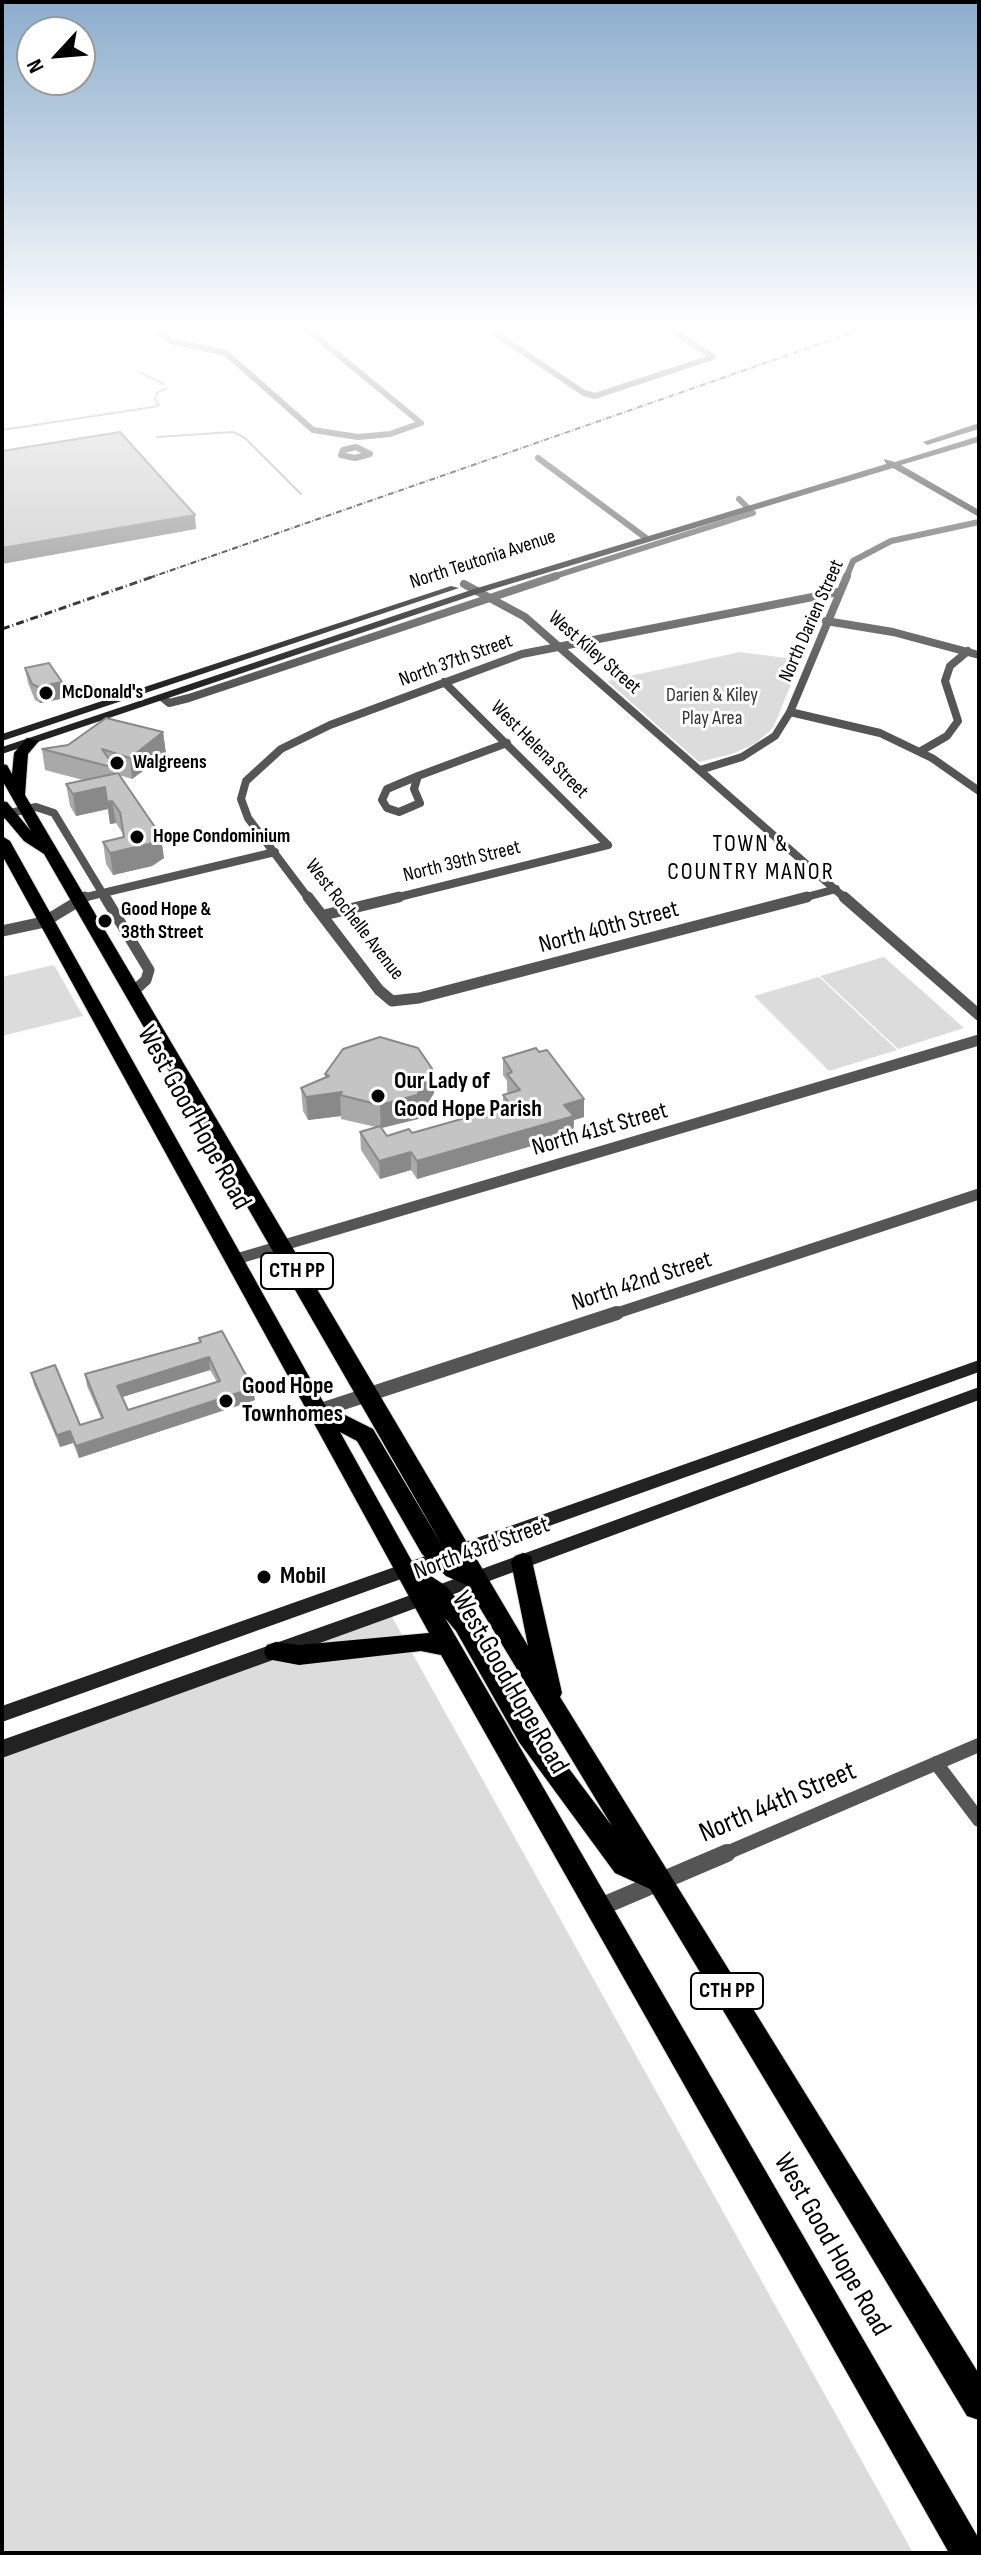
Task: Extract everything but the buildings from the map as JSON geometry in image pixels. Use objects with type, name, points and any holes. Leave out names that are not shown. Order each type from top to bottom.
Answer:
[{"type":"main road","name":"North Teutonia Avenue","points":[[2,751],[166,700],[477,591],[942,449]]},
{"type":"main road","name":"North Teutonia Avenue","points":[[2,738],[464,584],[895,452]]},
{"type":"main road","points":[[878,457],[979,514]]},
{"type":"main road","points":[[29,804],[21,753],[32,741]]},
{"type":"main road","name":"West Good Hope Road","points":[[2,768],[29,804],[53,854],[368,1394],[449,1555]]},
{"type":"main road","points":[[4,811],[29,838],[53,854]]},
{"type":"main road","name":"West Good Hope Road","points":[[2,841],[44,922],[405,1570],[429,1596],[448,1647],[968,2553]]},
{"type":"main road","name":"North 43rd Street","points":[[2,1714],[979,1366]]},
{"type":"main road","name":"North 43rd Street","points":[[2,1749],[523,1562],[979,1393]]},
{"type":"main road","points":[[318,1411],[365,1435],[420,1534],[475,1579]]},
{"type":"main road","points":[[523,1562],[552,1705]]},
{"type":"main road","name":"West Good Hope Road","points":[[475,1579],[979,2404]]},
{"type":"main road","points":[[429,1596],[464,1624],[528,1734],[624,1864],[660,1881]]},
{"type":"main road","points":[[276,1652],[299,1655],[421,1641],[448,1647]]},
{"type":"street","points":[[538,458],[646,538]]},
{"type":"street","points":[[739,499],[749,506]]},
{"type":"street","name":"North Teutonia Avenue","points":[[166,700],[748,516],[753,513],[749,506]]},
{"type":"street","name":"North Darien Street","points":[[700,770],[742,757],[775,736],[790,712],[853,561],[891,541],[979,522]]},
{"type":"street","name":"West Kiley Street","points":[[464,584],[525,617],[979,1015]]},
{"type":"street","name":"North 37th Street","points":[[246,781],[283,748],[330,725],[522,654],[838,592]]},
{"type":"street","points":[[826,621],[893,632],[979,655]]},
{"type":"street","points":[[921,751],[947,736],[958,721],[945,681],[950,666],[968,651]]},
{"type":"street","name":"West Helena Street","points":[[444,682],[608,845]]},
{"type":"street","points":[[790,712],[880,733],[921,751],[979,791]]},
{"type":"street","points":[[418,776],[414,789],[420,803],[399,812],[387,808],[382,800],[387,789],[418,776],[507,743]]},
{"type":"street","name":"West Rochelle Avenue","points":[[246,781],[241,799],[248,818],[379,990],[392,1001]]},
{"type":"street","points":[[4,811],[29,804]]},
{"type":"street","name":"West Good Hope Road","points":[[29,804],[54,813],[149,970],[146,980],[134,991]]},
{"type":"street","name":"North 39th Street","points":[[324,915],[608,845]]},
{"type":"street","points":[[2,931],[44,922],[79,898],[275,852]]},
{"type":"street","name":"North 40th Street","points":[[392,1001],[419,998],[836,889]]},
{"type":"street","name":"North 41st Street","points":[[233,1260],[979,1040]]},
{"type":"street","name":"North 42nd Street","points":[[318,1411],[979,1194]]},
{"type":"street","name":"North 44th Street","points":[[598,1908],[979,1745]]},
{"type":"street","points":[[936,1763],[979,1820]]},
{"type":"green space","name":"Darien & Kiley Play Area","points":[[740,652],[801,660],[773,728],[756,743],[732,754],[699,762],[607,681]]},
{"type":"green space","points":[[884,957],[964,1028],[898,1049],[820,976]]},
{"type":"green space","points":[[54,965],[83,1016],[2,1036],[2,977]]},
{"type":"green space","points":[[819,977],[897,1050],[829,1071],[754,996]]},
{"type":"green space","points":[[391,1615],[913,2553],[2,2553],[2,1756]]},
{"type":"waterway","points":[[256,449],[301,494]]},
{"type":"railway","points":[[149,578],[518,449]]},
{"type":"railway","points":[[2,629],[155,576]]},
{"type":"place","name":"McDonald's","points":[[46,693]]},
{"type":"place","name":"Walgreens","points":[[117,763]]},
{"type":"place","name":"Hope Condominium","points":[[137,837]]},
{"type":"place","name":"Good Hope & 38th Street","points":[[105,921]]},
{"type":"place","name":"Our Lady of Good Hope Parish","points":[[378,1096]]},
{"type":"place","name":"Good Hope Townhomes","points":[[226,1401]]},
{"type":"place","name":"Mobil","points":[[264,1577]]},
{"type":"district","name":"TOWN & COUNTRY MANOR","points":[[751,859]]}]
